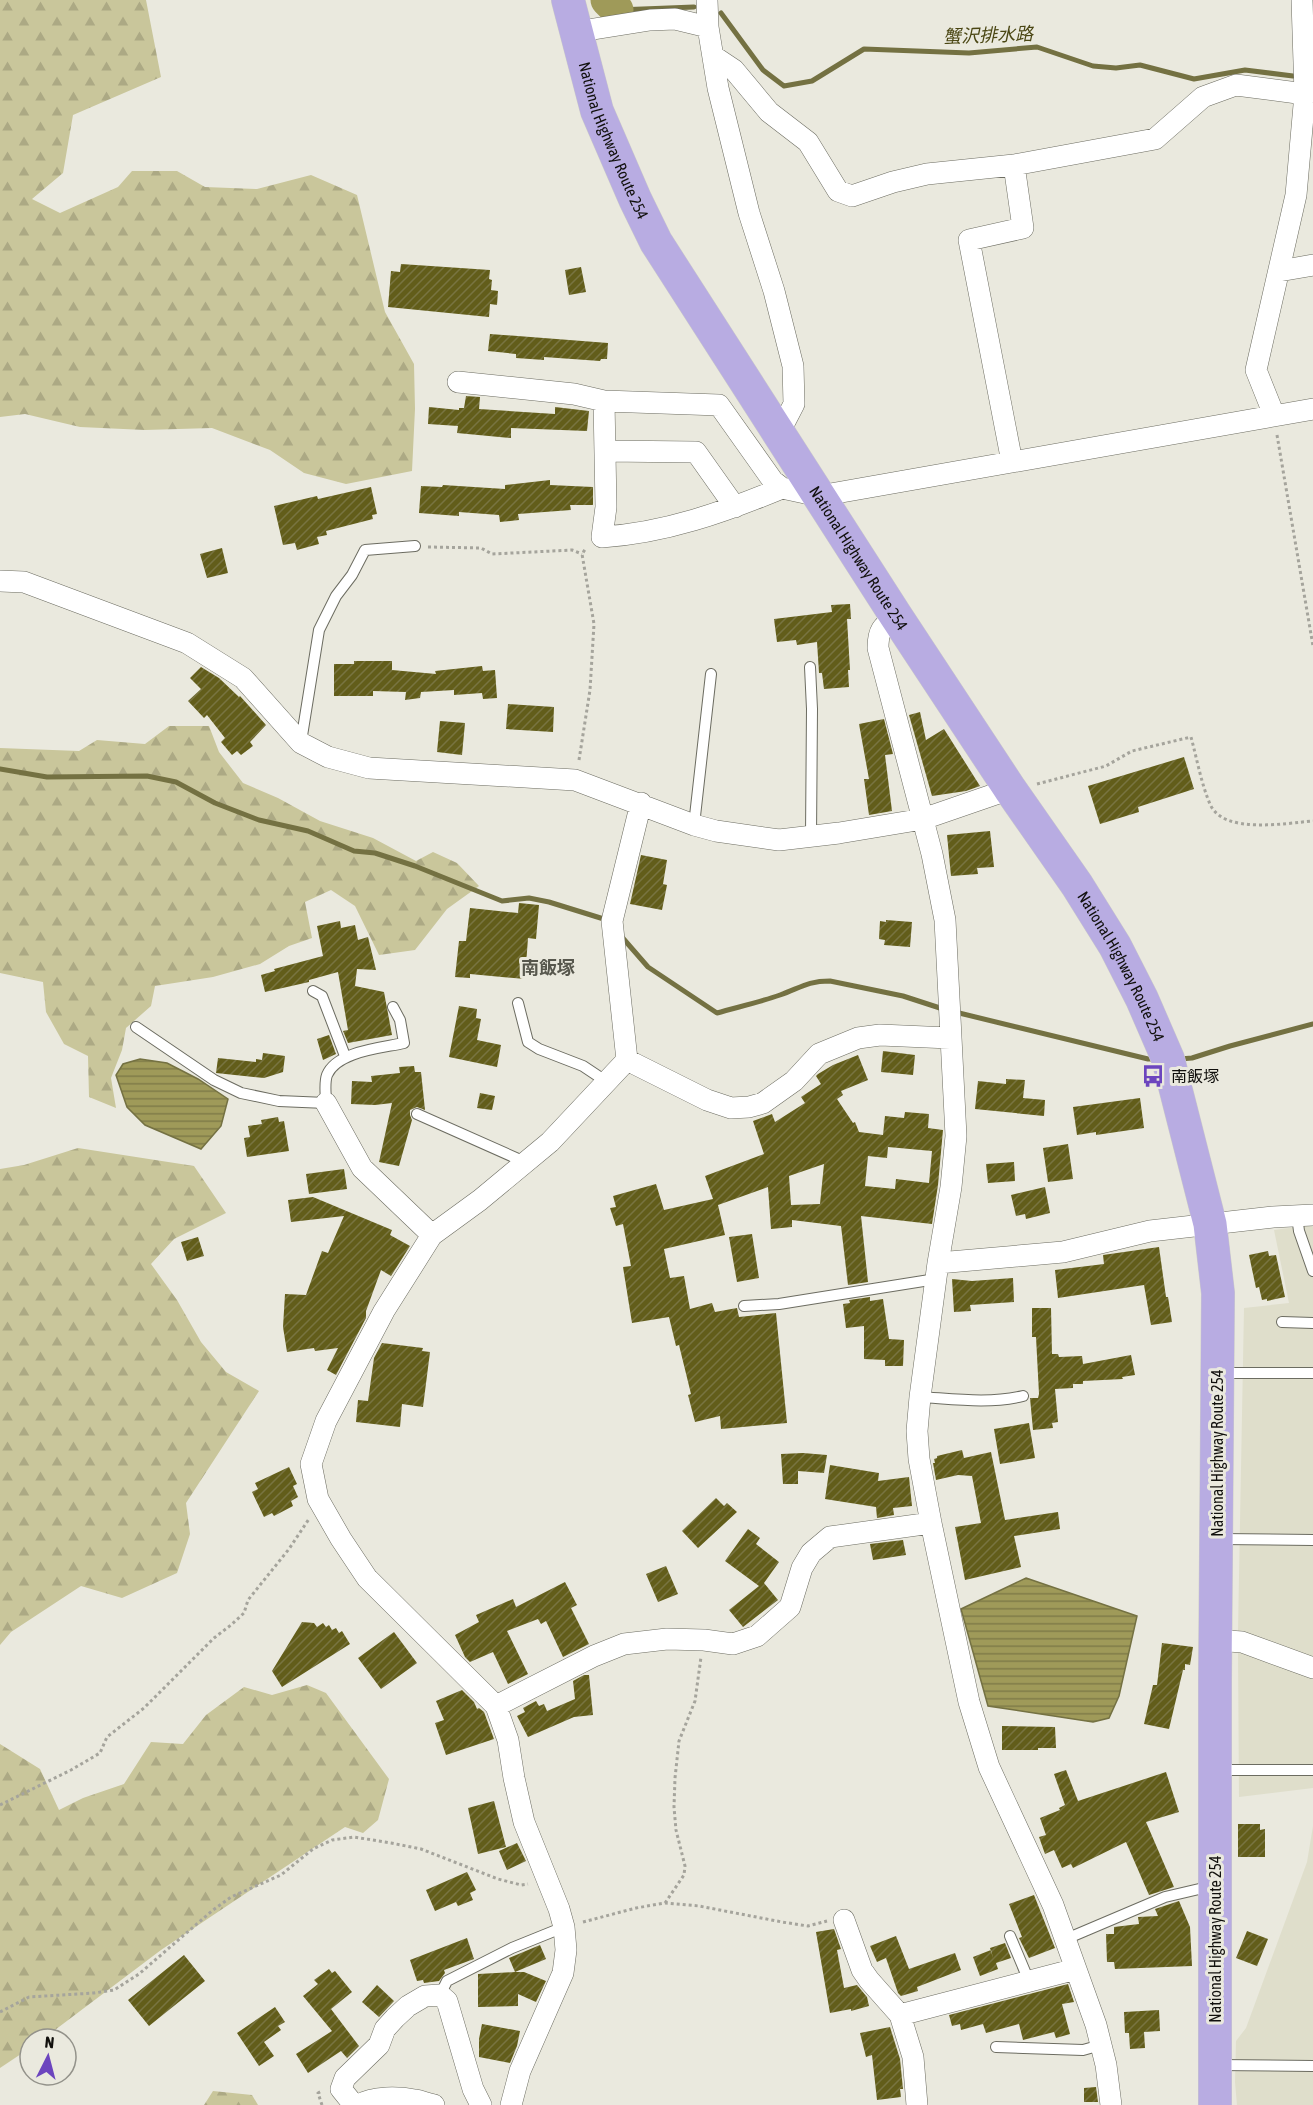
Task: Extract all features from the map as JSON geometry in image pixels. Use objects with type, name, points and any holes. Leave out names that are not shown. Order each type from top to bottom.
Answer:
[{"type":"highway","name":"National Highway Route 254","points":[[567,8],[597,111],[635,200],[656,242],[896,616],[1010,789],[1077,885],[1115,946],[1142,999],[1168,1059],[1210,1224],[1218,1293],[1215,2105]]},
{"type":"street","points":[[706,0],[718,88],[749,213],[774,291],[793,366],[794,405],[779,433]]},
{"type":"street","points":[[1274,415],[1257,370],[1296,195],[1309,93],[1302,0]]},
{"type":"street","points":[[567,8],[650,20],[675,19],[708,27]]},
{"type":"street","points":[[713,56],[734,70],[769,112],[808,142],[838,191],[852,196],[892,182],[927,174],[1014,165],[1155,139],[1203,97],[1236,85],[1309,93]]},
{"type":"street","points":[[1012,462],[969,240],[1023,228],[1014,165]]},
{"type":"street","points":[[1279,272],[1313,265]]},
{"type":"street","points":[[458,382],[574,394],[604,401],[718,405],[773,481],[782,488],[819,496],[1313,409]]},
{"type":"street","points":[[604,401],[606,507],[602,537],[625,535],[691,522],[782,488]]},
{"type":"street","points":[[605,451],[696,452],[735,507]]},
{"type":"street","points":[[0,581],[24,582],[187,643],[243,678],[301,743],[328,757],[369,768],[575,780],[694,825],[717,831],[779,840],[923,819],[1010,789]]},
{"type":"street","points":[[896,616],[882,626],[878,648],[923,819],[945,920],[956,1136],[951,1187],[937,1271],[916,1431],[919,1459],[969,1701],[989,1767],[1053,1905],[1096,2025],[1107,2065],[1111,2105]]},
{"type":"street","points":[[511,2105],[520,2071],[563,1973],[566,1950],[564,1927],[524,1822],[508,1740],[496,1706],[367,1578],[318,1499],[311,1464],[326,1421],[384,1311],[432,1235],[480,1200],[550,1142],[627,1060],[612,921],[640,803]]},
{"type":"street","points":[[627,1060],[708,1100],[731,1108],[749,1107],[763,1103],[794,1081],[819,1054],[849,1041],[880,1035],[950,1038]]},
{"type":"street","points":[[326,1103],[362,1168],[432,1235]]},
{"type":"street","points":[[937,1271],[987,1260],[1063,1252],[1150,1231],[1305,1216]]},
{"type":"street","points":[[496,1706],[594,1656],[624,1644],[667,1639],[733,1644],[757,1636],[790,1607],[802,1568],[811,1553],[830,1537],[931,1523]]},
{"type":"street","points":[[1215,1640],[1242,1641],[1313,1668]]},
{"type":"street","points":[[844,1920],[862,1970],[900,2015],[913,2056],[917,2105]]},
{"type":"street","points":[[900,2015],[1076,1969]]},
{"type":"street","points":[[354,2105],[341,2089],[345,2078],[379,2045],[385,2029],[408,2006],[425,1996],[440,1995],[447,2001],[470,2081],[481,2105]]},
{"type":"street","points":[[359,2105],[365,2101],[378,2099],[400,2099],[417,2100],[434,2105]]},
{"type":"lane","points":[[301,743],[319,630],[336,596],[352,575],[365,550],[416,546]]},
{"type":"lane","points":[[810,667],[811,836]]},
{"type":"lane","points":[[694,825],[711,674]]},
{"type":"lane","points":[[313,991],[322,996],[345,1056]]},
{"type":"lane","points":[[518,1003],[528,1042],[539,1049],[584,1066],[607,1082]]},
{"type":"lane","points":[[136,1027],[214,1080],[241,1093],[279,1101],[326,1103],[327,1075],[333,1066],[345,1056],[404,1043],[400,1020],[393,1007]]},
{"type":"lane","points":[[417,1114],[525,1162]]},
{"type":"lane","points":[[1305,1216],[1299,1231],[1313,1271]]},
{"type":"lane","points":[[744,1306],[779,1304],[937,1271]]},
{"type":"lane","points":[[1282,1322],[1313,1323]]},
{"type":"lane","points":[[1218,1373],[1313,1373]]},
{"type":"lane","points":[[920,1397],[975,1401],[1006,1400],[1023,1396]]},
{"type":"lane","points":[[1216,1539],[1313,1540]]},
{"type":"lane","points":[[1215,1770],[1313,1770]]},
{"type":"lane","points":[[1066,1940],[1165,1898],[1215,1886]]},
{"type":"lane","points":[[440,1995],[447,1981],[512,1948],[564,1927]]},
{"type":"lane","points":[[1010,1936],[1029,1981]]},
{"type":"lane","points":[[996,2047],[1083,2050],[1101,2045]]},
{"type":"lane","points":[[1215,2065],[1313,2066]]},
{"type":"path","points":[[1274,415],[1313,646]]},
{"type":"path","points":[[575,780],[590,690],[594,624],[582,554],[587,546],[602,537]]},
{"type":"path","points":[[416,546],[481,548],[492,554],[572,550],[582,554]]},
{"type":"path","points":[[1010,789],[1106,766],[1132,752],[1191,737],[1210,806],[1223,819],[1237,823],[1270,825],[1313,820]]},
{"type":"path","points":[[0,1804],[61,1776],[100,1753],[107,1737],[144,1708],[214,1638],[244,1613],[248,1600],[289,1549],[308,1521],[318,1499]]},
{"type":"path","points":[[666,1903],[684,1875],[685,1866],[676,1830],[675,1778],[679,1741],[695,1701],[704,1640]]},
{"type":"path","points":[[0,2012],[29,1997],[94,1993],[114,1989],[139,1974],[231,1897],[280,1875],[313,1850],[332,1840],[354,1838],[391,1843],[420,1849],[498,1879],[521,1885],[548,1882]]},
{"type":"path","points":[[564,1927],[636,1908],[666,1903],[699,1906],[808,1926],[838,1918],[844,1920]]},
{"type":"shaded area","points":[[140,1059],[167,1063],[198,1079],[228,1099],[221,1126],[201,1149],[145,1125],[127,1107],[116,1075],[123,1064]]},
{"type":"shaded area","points":[[1312,1225],[1313,1658],[1238,1631],[1244,1308],[1289,1303],[1274,1230]]},
{"type":"shaded area","points":[[1026,1578],[1137,1616],[1119,1696],[1109,1718],[1093,1722],[988,1706],[961,1609]]},
{"type":"shaded area","points":[[1238,1650],[1313,1676],[1313,1788],[1239,1797]]},
{"type":"shaded area","points":[[1313,1826],[1313,2105],[1237,2105],[1236,2041],[1246,2028],[1307,1862]]},
{"type":"green space","points":[[0,0],[146,0],[161,77],[73,115],[63,173],[32,199],[60,213],[118,187],[132,171],[177,171],[205,187],[257,189],[311,175],[357,195],[385,312],[414,364],[415,409],[412,471],[346,484],[304,473],[270,450],[212,428],[145,430],[80,427],[25,414],[0,417]]},
{"type":"green space","points":[[169,726],[209,726],[219,752],[243,783],[278,798],[320,821],[373,838],[416,861],[433,852],[457,863],[479,886],[447,909],[415,950],[379,955],[355,906],[331,890],[305,902],[312,938],[289,946],[260,964],[213,977],[155,986],[151,1006],[126,1028],[122,1050],[111,1078],[116,1108],[89,1097],[88,1056],[64,1044],[46,1012],[43,982],[0,973],[0,748],[79,751],[97,740],[145,744]]},
{"type":"green space","points":[[78,1148],[194,1166],[226,1213],[174,1239],[151,1264],[177,1300],[201,1342],[226,1372],[259,1391],[186,1503],[190,1534],[177,1573],[122,1598],[81,1586],[11,1632],[0,1645],[0,1169],[24,1165]]},
{"type":"green space","points":[[307,1685],[326,1693],[389,1779],[378,1820],[363,1833],[345,1827],[161,1950],[59,2027],[18,2027],[18,2056],[0,2068],[0,1744],[40,1769],[59,1810],[83,1798],[124,1784],[151,1742],[183,1744],[206,1715],[244,1687],[272,1695]]},
{"type":"green space","points":[[213,2091],[252,2095],[258,2105],[204,2105]]},
{"type":"building","points":[[401,264],[490,270],[491,290],[498,291],[497,305],[490,304],[489,317],[388,307],[391,271],[400,272]]},
{"type":"building","points":[[581,267],[586,292],[569,295],[565,270]]},
{"type":"building","points":[[490,334],[608,343],[607,359],[600,361],[544,357],[544,360],[516,358],[516,354],[488,351]]},
{"type":"building","points":[[466,396],[480,397],[479,409],[555,414],[555,407],[589,411],[587,431],[511,428],[511,438],[457,433],[458,426],[428,424],[429,407],[459,410],[459,408],[464,408]]},
{"type":"building","points":[[550,480],[550,485],[593,487],[593,505],[570,505],[571,510],[518,514],[519,520],[500,522],[499,515],[459,512],[459,516],[419,513],[421,486],[505,489],[505,485]]},
{"type":"building","points":[[371,487],[377,514],[372,515],[373,519],[326,531],[327,535],[317,537],[319,544],[297,550],[295,543],[283,545],[274,506]]},
{"type":"building","points":[[222,548],[228,573],[207,578],[200,554]]},
{"type":"building","points":[[850,604],[851,619],[847,619],[849,687],[824,689],[822,673],[819,673],[817,642],[797,645],[796,640],[777,642],[774,619],[832,612],[831,605]]},
{"type":"building","points":[[354,661],[392,661],[392,670],[436,674],[435,671],[482,666],[483,671],[495,670],[497,698],[483,699],[482,693],[454,695],[454,690],[421,692],[420,698],[405,700],[406,692],[373,691],[373,696],[334,696],[334,664],[354,664]]},
{"type":"building","points":[[201,667],[219,678],[240,696],[266,725],[250,742],[253,746],[241,755],[237,751],[232,755],[221,742],[225,738],[207,715],[204,718],[188,701],[201,689],[190,678]]},
{"type":"building","points":[[508,704],[554,707],[553,732],[506,729]]},
{"type":"building","points":[[920,712],[926,740],[944,729],[980,786],[966,791],[932,796],[909,715]]},
{"type":"building","points":[[884,719],[893,754],[885,755],[892,811],[869,815],[864,779],[869,779],[859,724]]},
{"type":"building","points":[[440,721],[465,723],[462,755],[437,752]]},
{"type":"building","points":[[1184,757],[1194,789],[1138,807],[1139,812],[1100,824],[1088,786]]},
{"type":"building","points":[[990,831],[994,867],[977,868],[978,874],[951,876],[947,835]]},
{"type":"building","points":[[641,855],[667,860],[663,884],[667,885],[662,910],[630,904]]},
{"type":"building","points":[[519,903],[539,905],[536,939],[528,938],[525,979],[470,974],[470,978],[455,977],[459,941],[466,941],[470,908],[518,913]]},
{"type":"building","points":[[886,920],[912,922],[910,947],[884,945],[885,940],[879,939],[880,921],[886,922]]},
{"type":"building","points":[[340,921],[341,928],[355,925],[358,940],[368,937],[376,970],[357,969],[355,986],[384,992],[392,1035],[348,1043],[343,1031],[348,1030],[338,972],[309,980],[309,982],[265,992],[261,975],[275,971],[274,969],[323,956],[317,926]]},
{"type":"building","points":[[459,1006],[477,1009],[476,1018],[481,1019],[477,1040],[501,1045],[497,1067],[449,1057]]},
{"type":"building","points":[[329,1035],[336,1054],[323,1060],[317,1039]]},
{"type":"building","points":[[883,1051],[915,1055],[913,1075],[881,1072]]},
{"type":"building","points":[[263,1053],[285,1056],[283,1072],[264,1078],[216,1073],[218,1058],[256,1062],[256,1059],[262,1060]]},
{"type":"building","points":[[858,1055],[868,1080],[841,1091],[843,1095],[837,1099],[853,1123],[855,1122],[859,1132],[883,1135],[885,1116],[904,1118],[905,1112],[929,1114],[928,1128],[943,1130],[932,1224],[861,1216],[868,1282],[848,1285],[841,1226],[792,1220],[792,1227],[771,1229],[768,1187],[718,1205],[725,1235],[664,1249],[670,1278],[684,1276],[690,1309],[712,1303],[715,1312],[737,1308],[739,1317],[776,1313],[787,1423],[721,1429],[720,1416],[695,1422],[679,1345],[676,1346],[669,1317],[632,1323],[623,1267],[631,1266],[623,1224],[616,1226],[610,1208],[616,1207],[613,1196],[656,1184],[664,1210],[713,1199],[705,1176],[764,1154],[753,1121],[772,1114],[775,1122],[805,1103],[801,1097],[821,1084],[816,1076],[833,1065]],"holes":[[[888,1147],[932,1151],[929,1183],[896,1179],[895,1189],[865,1186],[868,1156],[887,1158]],[[824,1164],[820,1204],[791,1205],[789,1176]]]},
{"type":"building","points":[[414,1066],[415,1072],[421,1072],[425,1110],[417,1107],[410,1110],[412,1120],[399,1166],[379,1162],[392,1103],[351,1104],[352,1081],[372,1082],[371,1076],[400,1073],[399,1067]]},
{"type":"building","points":[[1006,1079],[1025,1080],[1023,1098],[1045,1100],[1044,1116],[975,1109],[978,1081],[1006,1084]]},
{"type":"building","points":[[480,1093],[495,1096],[492,1110],[477,1108]]},
{"type":"building","points":[[1140,1098],[1144,1128],[1096,1135],[1096,1132],[1077,1135],[1073,1107]]},
{"type":"building","points":[[278,1117],[279,1122],[284,1121],[289,1151],[247,1157],[244,1138],[250,1137],[248,1126],[262,1124],[261,1120]]},
{"type":"building","points":[[1068,1144],[1073,1179],[1048,1182],[1043,1148]]},
{"type":"building","points":[[1014,1162],[1015,1181],[988,1183],[986,1164]]},
{"type":"building","points":[[344,1169],[347,1189],[309,1194],[306,1174]]},
{"type":"building","points":[[1045,1187],[1050,1213],[1026,1219],[1025,1214],[1016,1216],[1011,1195]]},
{"type":"building","points":[[313,1197],[392,1230],[390,1235],[410,1246],[391,1276],[381,1270],[366,1311],[366,1318],[336,1375],[327,1370],[338,1348],[315,1351],[314,1348],[287,1352],[283,1327],[285,1294],[306,1295],[322,1251],[328,1253],[344,1216],[291,1222],[288,1200]]},
{"type":"building","points":[[752,1234],[759,1278],[737,1282],[729,1237]]},
{"type":"building","points":[[198,1237],[204,1256],[187,1261],[181,1242]]},
{"type":"building","points":[[1159,1247],[1172,1322],[1151,1325],[1144,1285],[1058,1298],[1055,1270],[1104,1264],[1103,1255]]},
{"type":"building","points":[[1268,1251],[1269,1256],[1276,1255],[1285,1297],[1267,1301],[1267,1299],[1262,1300],[1259,1287],[1256,1288],[1249,1255]]},
{"type":"building","points":[[1013,1278],[1014,1302],[970,1305],[971,1311],[954,1312],[952,1279],[972,1281]]},
{"type":"building","points":[[870,1297],[870,1301],[883,1299],[889,1339],[904,1340],[903,1366],[885,1366],[885,1360],[864,1359],[864,1326],[846,1328],[843,1304],[850,1303],[849,1300]]},
{"type":"building","points":[[1032,1308],[1051,1308],[1052,1354],[1058,1354],[1059,1357],[1082,1356],[1083,1364],[1131,1355],[1135,1375],[1122,1377],[1123,1379],[1083,1381],[1083,1384],[1073,1384],[1073,1388],[1055,1389],[1058,1422],[1052,1423],[1053,1428],[1033,1430],[1030,1398],[1038,1398],[1039,1394],[1036,1337],[1032,1337]]},
{"type":"building","points":[[382,1343],[423,1348],[422,1351],[430,1352],[423,1407],[402,1404],[400,1427],[356,1422],[358,1400],[368,1401],[374,1358]]},
{"type":"building","points":[[1029,1423],[1035,1458],[1000,1464],[994,1429]]},
{"type":"building","points":[[962,1450],[964,1458],[991,1452],[1005,1520],[1058,1512],[1060,1529],[1014,1536],[1021,1567],[965,1580],[955,1527],[981,1523],[972,1476],[958,1475],[936,1480],[933,1463],[937,1456]]},
{"type":"building","points":[[781,1454],[827,1455],[824,1473],[798,1471],[798,1484],[783,1484]]},
{"type":"building","points":[[830,1465],[879,1473],[878,1481],[909,1477],[912,1506],[893,1508],[894,1515],[877,1518],[876,1507],[825,1499]]},
{"type":"building","points":[[289,1467],[297,1484],[293,1486],[298,1497],[291,1501],[293,1506],[274,1516],[272,1513],[264,1517],[252,1492],[258,1489],[255,1483]]},
{"type":"building","points":[[716,1498],[724,1506],[727,1503],[737,1512],[698,1548],[682,1531]]},
{"type":"building","points":[[748,1529],[760,1538],[756,1544],[779,1562],[764,1583],[778,1600],[743,1627],[729,1610],[759,1586],[725,1561]]},
{"type":"building","points":[[903,1540],[906,1555],[873,1560],[870,1544]]},
{"type":"building","points":[[666,1566],[678,1594],[658,1602],[646,1574]]},
{"type":"building","points":[[565,1582],[577,1605],[571,1608],[589,1644],[563,1657],[546,1621],[541,1624],[538,1619],[507,1631],[528,1674],[508,1684],[493,1652],[470,1662],[465,1657],[455,1635],[479,1622],[476,1615],[513,1599],[516,1607]]},
{"type":"building","points":[[302,1622],[314,1623],[317,1627],[323,1623],[326,1627],[329,1625],[332,1630],[336,1628],[339,1633],[342,1631],[350,1644],[282,1687],[272,1671]]},
{"type":"building","points":[[394,1632],[417,1663],[381,1689],[358,1658]]},
{"type":"building","points":[[1162,1643],[1193,1647],[1190,1665],[1185,1664],[1185,1670],[1183,1670],[1169,1729],[1144,1724],[1153,1685],[1157,1685]]},
{"type":"building","points":[[589,1675],[593,1715],[574,1717],[528,1737],[517,1716],[525,1712],[523,1708],[536,1701],[539,1706],[544,1704],[547,1711],[575,1699],[573,1681]]},
{"type":"building","points":[[462,1690],[474,1702],[477,1709],[484,1712],[494,1739],[446,1755],[435,1723],[444,1720],[436,1701]]},
{"type":"building","points":[[1002,1726],[1055,1727],[1056,1748],[1002,1750]]},
{"type":"building","points":[[1066,1770],[1078,1801],[1166,1772],[1179,1812],[1146,1822],[1174,1887],[1149,1895],[1126,1842],[1073,1868],[1071,1864],[1062,1868],[1054,1850],[1045,1854],[1039,1837],[1046,1835],[1040,1818],[1060,1810],[1059,1808],[1065,1805],[1054,1774]]},
{"type":"building","points":[[494,1801],[506,1847],[478,1854],[468,1808]]},
{"type":"building","points":[[1238,1824],[1260,1824],[1260,1830],[1265,1829],[1265,1857],[1238,1857]]},
{"type":"building","points":[[517,1843],[526,1861],[507,1870],[499,1851]]},
{"type":"building","points":[[467,1872],[476,1890],[470,1893],[473,1900],[458,1906],[456,1902],[435,1911],[426,1890]]},
{"type":"building","points":[[1034,1895],[1055,1948],[1029,1958],[1019,1938],[1022,1937],[1009,1904]]},
{"type":"building","points":[[1179,1901],[1190,1927],[1192,1966],[1115,1969],[1114,1962],[1107,1962],[1106,1934],[1114,1934],[1114,1927],[1139,1924],[1138,1917],[1158,1916],[1155,1909]]},
{"type":"building","points":[[834,1929],[841,1949],[837,1950],[844,1988],[857,1985],[867,1997],[869,2006],[830,2013],[816,1932]]},
{"type":"building","points":[[1247,1931],[1268,1939],[1257,1966],[1236,1958]]},
{"type":"building","points":[[896,1936],[909,1969],[955,1953],[961,1970],[917,1987],[918,1991],[901,1996],[886,1958],[877,1962],[870,1946]]},
{"type":"building","points":[[467,1938],[474,1959],[444,1970],[445,1973],[439,1981],[424,1983],[423,1980],[417,1981],[410,1960]]},
{"type":"building","points":[[1005,1943],[1011,1958],[996,1963],[998,1969],[980,1976],[973,1957],[991,1950],[990,1948]]},
{"type":"building","points":[[540,1945],[546,1959],[515,1972],[509,1958]]},
{"type":"building","points":[[184,1955],[205,1981],[149,2026],[128,2000]]},
{"type":"building","points":[[329,1969],[332,1973],[335,1971],[352,1992],[331,2009],[359,2046],[347,2058],[341,2051],[308,2073],[296,2054],[332,2031],[303,1996],[318,1984],[314,1980]]},
{"type":"building","points":[[524,1972],[546,1981],[536,2002],[518,1994],[518,2006],[478,2007],[478,1974]]},
{"type":"building","points":[[1068,1984],[1074,2002],[1062,2004],[1070,2034],[1056,2038],[1054,2032],[1023,2040],[1019,2024],[986,2033],[983,2024],[961,2030],[960,2024],[952,2026],[949,2015]]},
{"type":"building","points":[[377,1985],[394,2001],[379,2017],[362,2002]]},
{"type":"building","points":[[275,2007],[285,2022],[278,2026],[281,2030],[264,2042],[274,2056],[259,2066],[237,2033]]},
{"type":"building","points":[[1159,2010],[1160,2031],[1144,2032],[1145,2048],[1130,2049],[1129,2033],[1125,2033],[1124,2012]]},
{"type":"building","points":[[482,2024],[520,2031],[510,2063],[479,2057]]},
{"type":"building","points":[[890,2027],[900,2059],[903,2089],[900,2089],[901,2097],[877,2100],[872,2055],[866,2057],[860,2033]]},
{"type":"building","points":[[1096,2087],[1098,2102],[1084,2102],[1084,2088]]},
{"type":"waterway","points":[[607,0],[617,10]]},
{"type":"waterway","name":"蟹沢排水路","points":[[617,10],[694,7]]},
{"type":"waterway","name":"蟹沢排水路","points":[[721,13],[763,70],[784,86],[812,81],[864,49],[969,53],[1037,47],[1093,66],[1116,68],[1140,65],[1194,79],[1245,70],[1293,76]]},
{"type":"waterway","points":[[0,769],[47,777],[147,776],[176,782],[215,803],[259,820],[308,831],[354,851],[375,853],[415,866],[502,901],[529,898],[607,920]]},
{"type":"waterway","points":[[621,936],[648,967],[717,1013],[822,981],[903,996],[943,1009]]},
{"type":"waterway","points":[[955,1012],[1148,1059],[1156,1059]]},
{"type":"waterway","points":[[1180,1059],[1192,1058],[1313,1024]]},
{"type":"place","name":"南飯塚","points":[[1153,1076]]},
{"type":"district","name":"南飯塚","points":[[548,967]]}]
